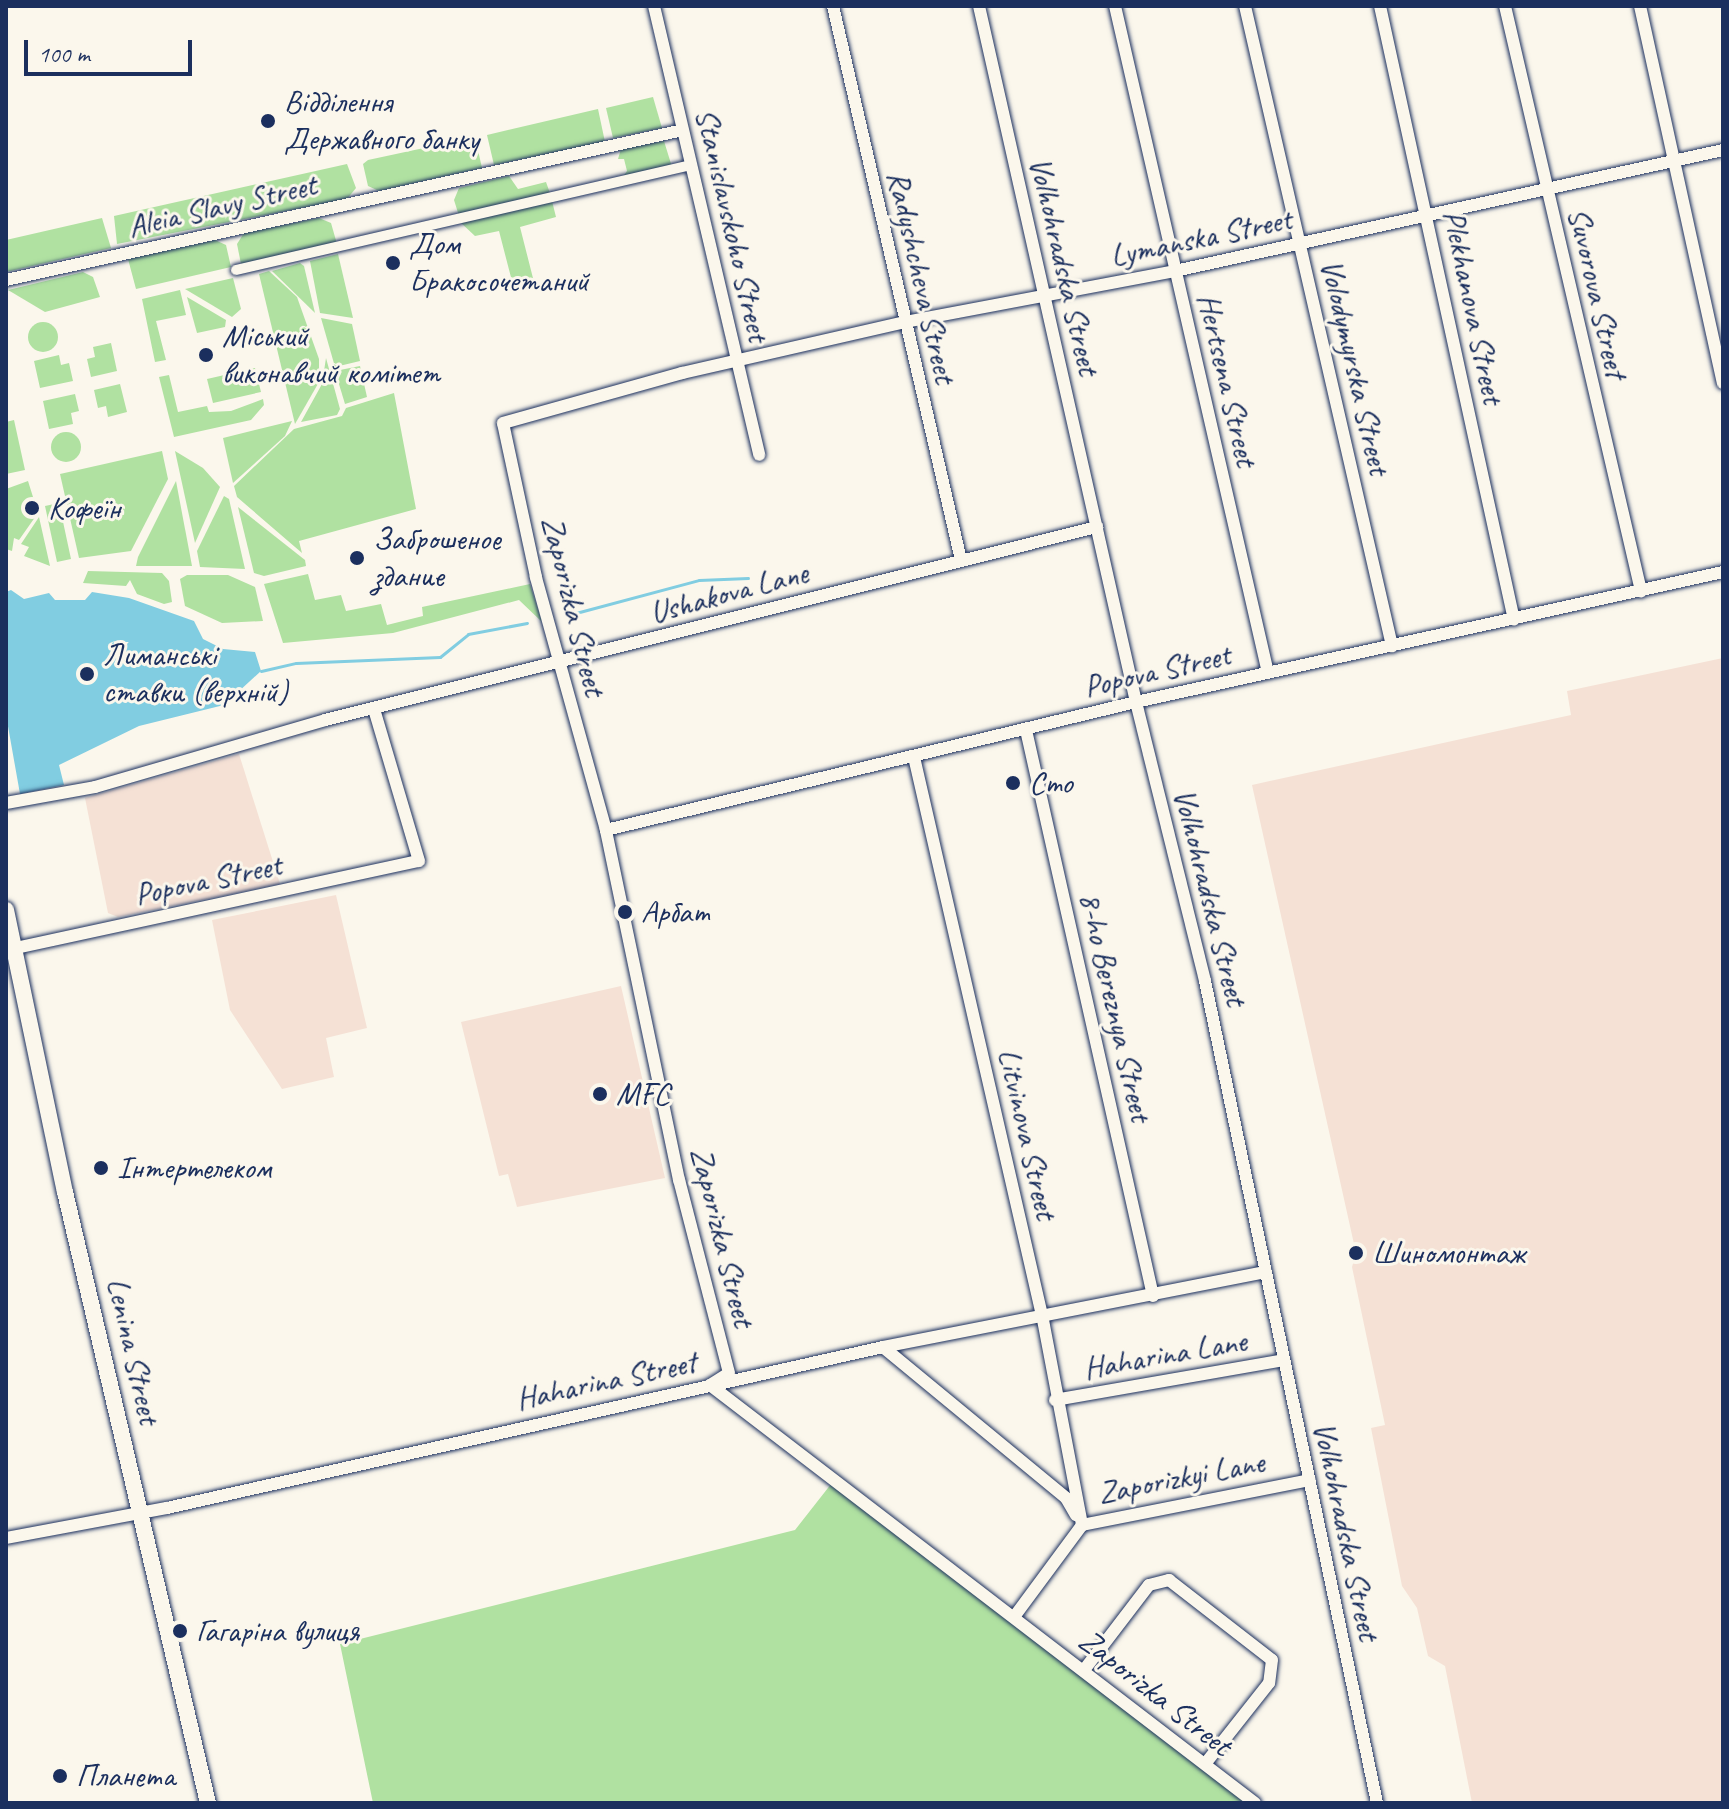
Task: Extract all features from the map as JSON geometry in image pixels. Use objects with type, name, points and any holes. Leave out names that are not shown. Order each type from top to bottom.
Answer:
[{"type":"street","name":"Stanislavskoho Street","points":[[654,6],[759,455]]},
{"type":"street","name":"Radyshcheva Street","points":[[833,6],[961,560]]},
{"type":"street","name":"Volhohradska Street","points":[[979,6],[1136,702],[1205,981],[1377,1803]]},
{"type":"street","name":"Hertsena Street","points":[[1115,6],[1268,673]]},
{"type":"street","name":"Volodymyrska Street","points":[[1245,6],[1392,646]]},
{"type":"street","name":"Plekhanova Street","points":[[1380,6],[1514,620]]},
{"type":"street","name":"Suvorova Street","points":[[1505,6],[1545,189],[1641,591]]},
{"type":"street","points":[[1640,6],[1723,383]]},
{"type":"street","name":"Aleia Slavy Street","points":[[6,280],[683,130]]},
{"type":"street","name":"Lymanska Street","points":[[503,423],[737,361],[905,322],[1175,271],[1723,150]]},
{"type":"street","points":[[236,270],[691,165]]},
{"type":"street","name":"Zaporizka Street","points":[[503,423],[560,664],[606,830],[679,1180],[729,1373],[710,1385],[1255,1803]]},
{"type":"street","name":"Ushakova Lane","points":[[6,803],[95,787],[550,662],[560,664],[1097,527]]},
{"type":"street","name":"Popova Street","points":[[606,830],[1136,702],[1723,572]]},
{"type":"street","name":"Popova Street","points":[[10,949],[419,861],[374,709]]},
{"type":"street","name":"8-ho Bereznya Street","points":[[1026,730],[1153,1296]]},
{"type":"street","name":"Litvinova Street","points":[[914,757],[1043,1320],[1055,1400],[1082,1525]]},
{"type":"street","name":"Lenina Street","points":[[6,910],[10,949],[208,1803]]},
{"type":"street","name":"Haharina Street","points":[[6,1538],[141,1512],[883,1347],[1043,1320],[1266,1272]]},
{"type":"street","points":[[883,1347],[1066,1498],[1082,1525]]},
{"type":"street","name":"Haharina Lane","points":[[1055,1400],[1284,1360]]},
{"type":"street","name":"Zaporizkyi Lane","points":[[1014,1617],[1082,1525],[1310,1480]]},
{"type":"street","points":[[1084,1670],[1149,1585],[1169,1580],[1272,1660],[1269,1683],[1205,1764]]},
{"type":"shaded area","points":[[1723,658],[1723,1803],[1472,1803],[1445,1666],[1428,1656],[1417,1608],[1402,1586],[1371,1428],[1385,1425],[1352,1267],[1356,1253],[1252,785],[1571,715],[1567,691]]},
{"type":"shaded area","points":[[239,754],[280,884],[118,917],[108,913],[85,798]]},
{"type":"shaded area","points":[[336,895],[367,1028],[326,1038],[334,1077],[282,1089],[230,1010],[212,920]]},
{"type":"shaded area","points":[[621,986],[665,1178],[517,1207],[508,1174],[499,1176],[461,1022]]},
{"type":"green space","points":[[653,97],[662,128],[613,138],[606,108]]},
{"type":"green space","points":[[598,109],[605,142],[494,165],[487,135]]},
{"type":"green space","points":[[475,137],[482,168],[379,191],[368,186],[363,164],[368,160]]},
{"type":"green space","points":[[664,141],[672,167],[622,178],[627,171],[624,159],[618,159],[621,149]]},
{"type":"green space","points":[[347,164],[356,188],[347,199],[117,244],[114,216]]},
{"type":"green space","points":[[509,176],[518,189],[546,182],[551,196],[459,216],[454,200],[459,188]]},
{"type":"green space","points":[[552,201],[556,217],[520,227],[535,286],[514,289],[499,231],[475,236],[460,222]]},
{"type":"green space","points":[[102,218],[111,248],[6,272],[6,240]]},
{"type":"green space","points":[[319,218],[331,223],[337,244],[241,264],[237,244],[244,233]]},
{"type":"green space","points":[[215,240],[226,245],[231,267],[136,289],[128,259]]},
{"type":"green space","points":[[338,254],[353,318],[320,313],[310,261]]},
{"type":"green space","points":[[300,263],[304,266],[315,313],[272,271]]},
{"type":"green space","points":[[269,271],[297,297],[319,359],[319,382],[295,424],[259,274]]},
{"type":"green space","points":[[83,272],[93,277],[100,297],[45,312],[8,290]]},
{"type":"green space","points":[[233,278],[241,309],[232,317],[185,289]]},
{"type":"green space","points":[[180,290],[186,315],[156,321],[166,360],[155,362],[142,299]]},
{"type":"green space","points":[[187,297],[226,320],[225,327],[197,333]]},
{"type":"green space","points":[[321,318],[352,324],[360,361],[335,367]]},
{"type":"green space","points":[[43,322],[49,323],[57,331],[57,343],[49,351],[43,352],[37,351],[29,343],[28,337],[29,331],[37,323]]},
{"type":"green space","points":[[111,343],[117,371],[91,377],[87,359],[95,357],[93,347]]},
{"type":"green space","points":[[59,355],[61,365],[69,363],[73,381],[40,388],[34,361]]},
{"type":"green space","points":[[326,358],[340,409],[337,415],[301,422],[322,384]]},
{"type":"green space","points":[[360,366],[367,397],[345,404],[335,371]]},
{"type":"green space","points":[[255,368],[261,392],[213,403],[207,379]]},
{"type":"green space","points":[[169,375],[178,412],[207,406],[209,412],[231,411],[263,399],[264,405],[251,420],[174,437],[159,377]]},
{"type":"green space","points":[[120,384],[127,412],[108,417],[106,406],[98,408],[94,390]]},
{"type":"green space","points":[[394,393],[416,509],[299,541],[302,553],[237,497],[234,486],[294,429],[342,416],[346,408]]},
{"type":"green space","points":[[75,394],[79,411],[71,413],[73,424],[49,429],[43,401]]},
{"type":"green space","points":[[14,420],[25,470],[6,474],[6,422]]},
{"type":"green space","points":[[292,421],[285,436],[233,483],[223,438]]},
{"type":"green space","points":[[66,432],[77,436],[81,447],[77,458],[66,462],[55,458],[51,447],[55,436]]},
{"type":"green space","points":[[162,451],[168,479],[131,551],[79,558],[60,474]]},
{"type":"green space","points":[[175,451],[203,468],[220,487],[195,543]]},
{"type":"green space","points":[[28,481],[38,513],[19,540],[14,538],[12,551],[6,549],[6,489]]},
{"type":"green space","points":[[176,481],[192,566],[136,566],[138,557]]},
{"type":"green space","points":[[224,496],[229,499],[245,569],[200,567],[197,551]]},
{"type":"green space","points":[[59,503],[71,559],[57,562],[45,506]]},
{"type":"green space","points":[[238,507],[305,560],[306,566],[264,576],[254,573]]},
{"type":"green space","points":[[39,517],[50,566],[24,556],[29,547],[21,544]]},
{"type":"green space","points":[[88,571],[162,573],[169,581],[172,602],[164,604],[137,594],[130,580],[126,586],[83,583]]},
{"type":"green space","points":[[308,574],[315,600],[341,595],[346,611],[381,604],[387,625],[423,616],[422,607],[530,584],[542,622],[519,600],[393,633],[283,643],[264,584]]},
{"type":"green space","points":[[187,575],[228,575],[255,587],[263,621],[222,623],[185,606],[180,579]]},
{"type":"green space","points":[[835,1479],[1255,1803],[373,1803],[340,1644],[795,1530]]},
{"type":"water","points":[[11,590],[24,599],[49,593],[55,600],[85,600],[92,592],[129,598],[194,621],[203,639],[223,649],[255,652],[261,671],[224,705],[139,726],[59,765],[64,785],[20,794],[6,715],[6,592]]},
{"type":"waterway","points":[[572,614],[699,580],[748,578]]},
{"type":"waterway","points":[[261,671],[296,663],[440,657],[468,634],[527,623]]},
{"type":"place","name":"Відділення Державного банку","points":[[268,121]]},
{"type":"place","name":"Дом Бракосочетаний","points":[[393,263]]},
{"type":"place","name":"Міський виконавчий комітет","points":[[206,355]]},
{"type":"place","name":"Кофеїн","points":[[32,508]]},
{"type":"place","name":"Заброшеное здание","points":[[357,558]]},
{"type":"place","name":"Лиманські ставки (верхній)","points":[[87,674]]},
{"type":"place","name":"Сто","points":[[1013,783]]},
{"type":"place","name":"Арбат","points":[[625,912]]},
{"type":"place","name":"MFC","points":[[600,1094]]},
{"type":"place","name":"Інтертелеком","points":[[101,1168]]},
{"type":"place","name":"Шиномонтаж","points":[[1356,1253]]},
{"type":"place","name":"Гагаріна вулиця","points":[[180,1631]]},
{"type":"place","name":"Планета","points":[[60,1776]]}]
